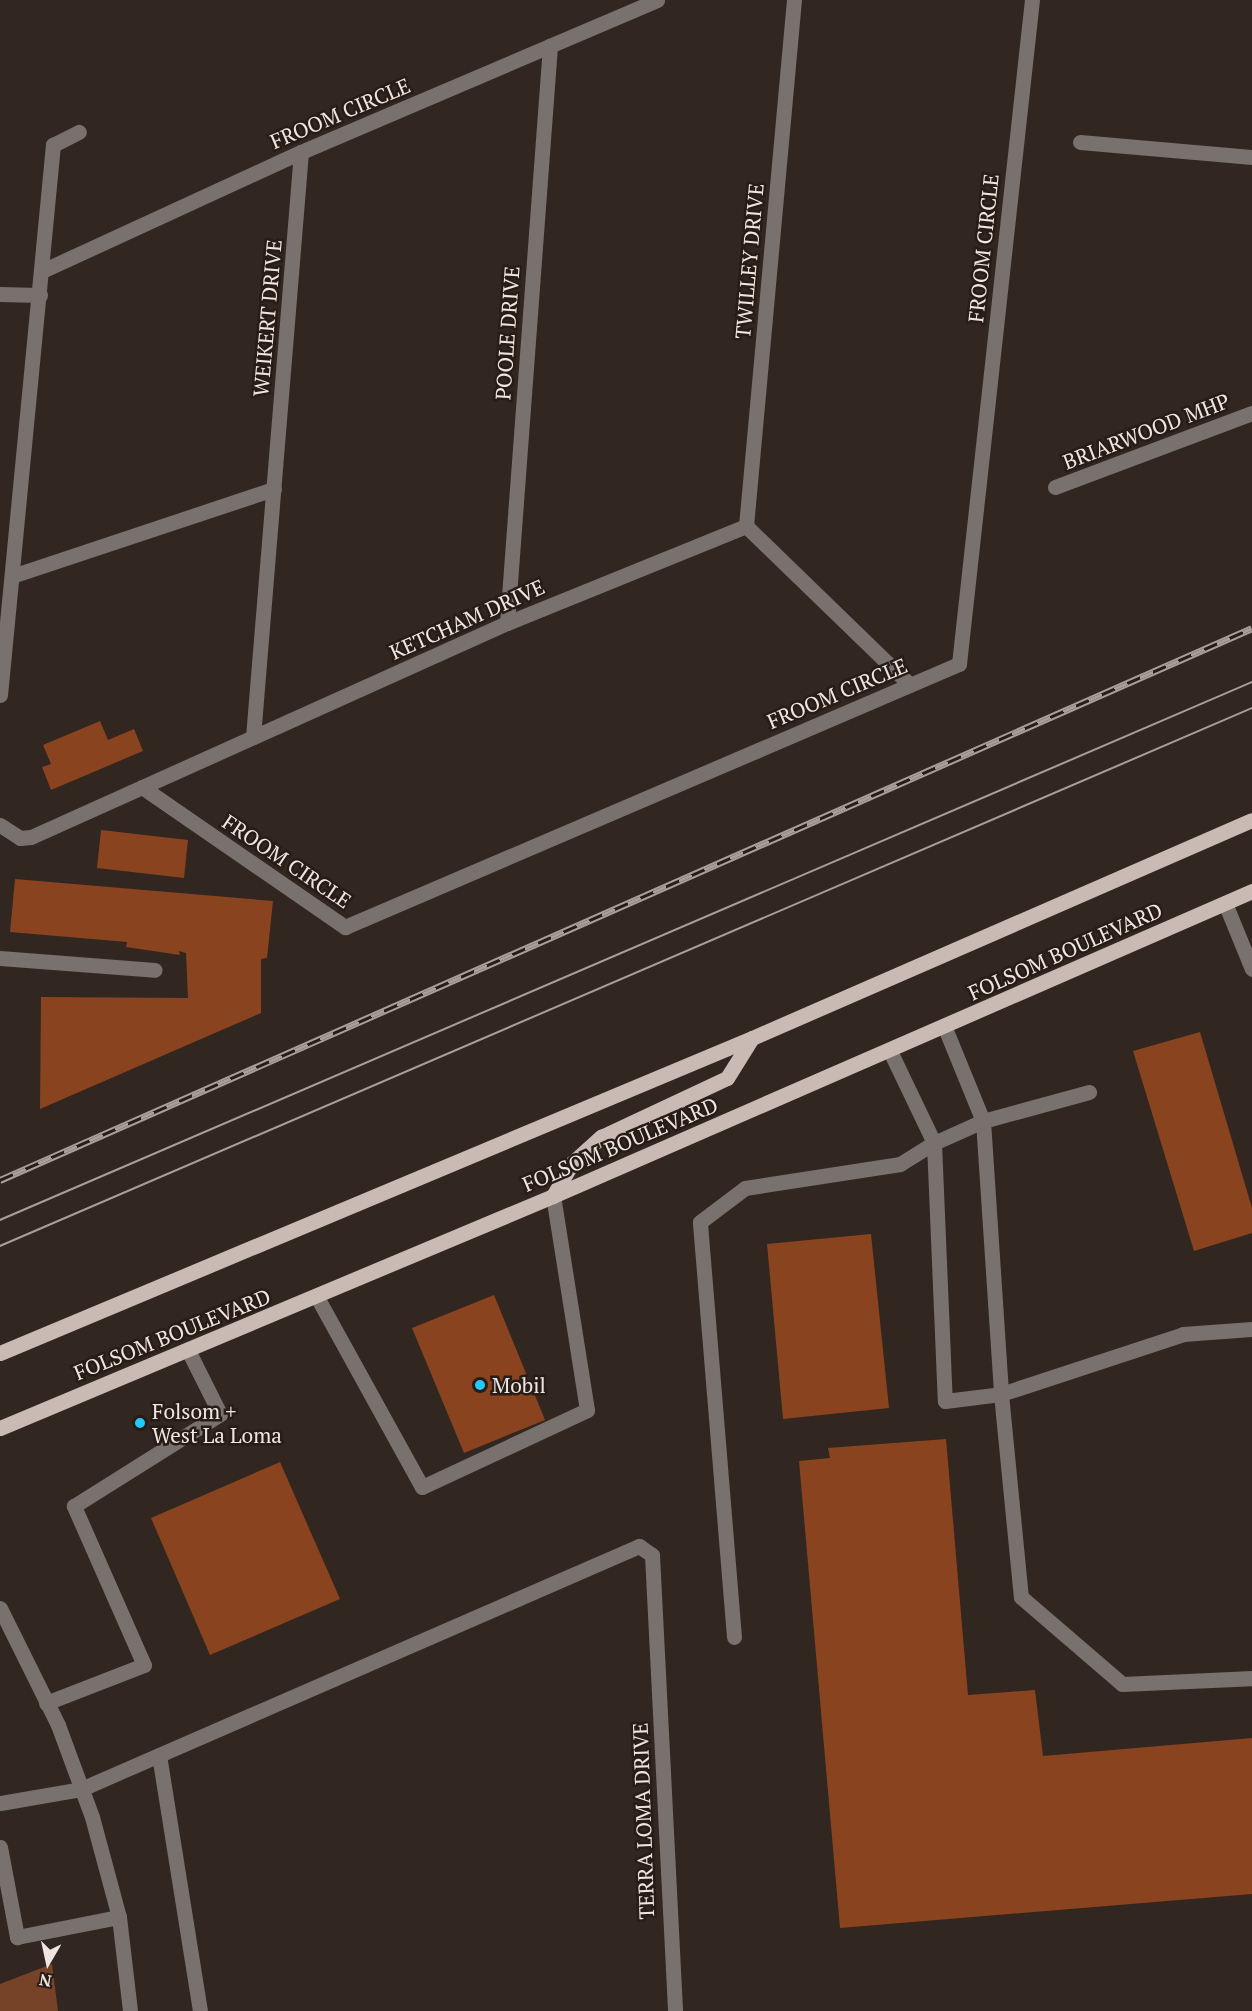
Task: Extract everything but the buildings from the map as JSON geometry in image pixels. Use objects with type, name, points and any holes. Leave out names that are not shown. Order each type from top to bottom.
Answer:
[{"type":"main road","points":[[0,1353],[752,1038],[1252,820]]},
{"type":"main road","name":"FOLSOM BOULEVARD","points":[[0,1428],[317,1297],[945,1028],[1252,891]]},
{"type":"main road","points":[[553,1196],[573,1162],[601,1137],[727,1078],[752,1038]]},
{"type":"street","name":"FROOM CIRCLE","points":[[42,270],[302,152],[657,0]]},
{"type":"street","name":"TWILLEY DRIVE","points":[[746,526],[794,0]]},
{"type":"street","name":"FROOM CIRCLE","points":[[142,788],[345,927],[959,664],[1032,0]]},
{"type":"street","name":"POOLE DRIVE","points":[[507,623],[550,46]]},
{"type":"street","points":[[0,694],[5,603],[12,576],[53,145],[79,132]]},
{"type":"street","points":[[1080,142],[1252,157]]},
{"type":"street","name":"WEIKERT DRIVE","points":[[253,737],[302,152]]},
{"type":"street","points":[[0,294],[40,295]]},
{"type":"street","name":"BRIARWOOD MHP","points":[[1055,487],[1252,413]]},
{"type":"street","points":[[12,576],[274,489]]},
{"type":"street","name":"KETCHAM DRIVE","points":[[0,825],[20,838],[31,837],[507,623],[746,526]]},
{"type":"street","points":[[746,526],[910,685]]},
{"type":"street","points":[[1225,903],[1252,969]]},
{"type":"street","points":[[0,958],[155,970]]},
{"type":"street","points":[[945,1028],[983,1121],[1001,1394],[1021,1597],[1122,1684],[1252,1678]]},
{"type":"street","points":[[890,1051],[934,1143],[945,1401],[1001,1394],[1183,1334],[1252,1329]]},
{"type":"street","points":[[734,1637],[700,1222],[745,1188],[900,1164],[934,1143],[983,1121],[1089,1092]]},
{"type":"street","points":[[317,1297],[422,1487],[587,1410],[553,1196]]},
{"type":"street","points":[[46,1703],[144,1665],[74,1506],[220,1414],[188,1350]]},
{"type":"street","name":"TERRA LOMA DRIVE","points":[[159,1755],[639,1546],[652,1555],[670,1968],[675,2011]]},
{"type":"street","points":[[0,1608],[46,1703],[81,1789],[118,1917],[130,2011]]},
{"type":"street","points":[[0,1803],[81,1789],[159,1755],[200,2011]]},
{"type":"street","points":[[0,1847],[17,1937],[118,1917]]},
{"type":"shaded area","points":[[52,1964],[58,2011],[0,2011],[0,1984]]},
{"type":"tram line","points":[[0,1220],[1252,682]]},
{"type":"tram line","points":[[0,1246],[1252,708]]},
{"type":"railway","points":[[0,1180],[1252,628]]},
{"type":"place","name":"Mobil","points":[[480,1385]]},
{"type":"place","name":"Folsom + West La Loma","points":[[140,1423]]}]
